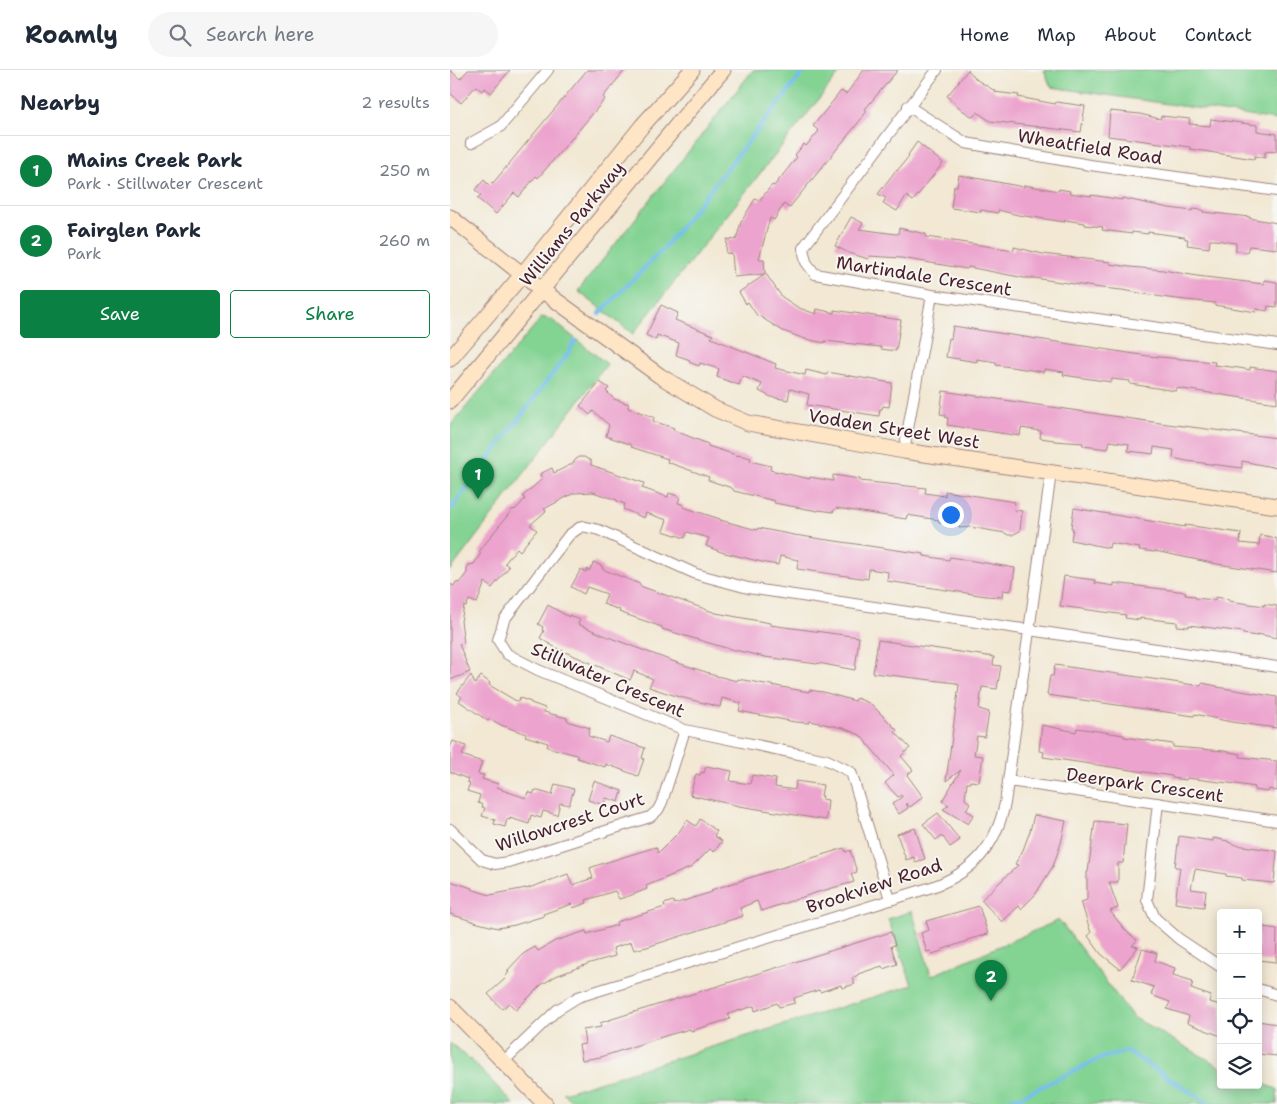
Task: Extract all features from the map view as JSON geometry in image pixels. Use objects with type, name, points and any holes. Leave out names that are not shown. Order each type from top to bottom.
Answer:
[{"type":"main road","name":"Williams Parkway","points":[[450,359],[522,274],[642,126],[692,70]]},
{"type":"main road","name":"Williams Parkway","points":[[450,401],[543,291],[628,184],[723,70]]},
{"type":"main road","name":"Vodden Street West","points":[[450,217],[543,291],[660,376],[715,409],[748,424],[904,451],[1277,506]]},
{"type":"main road","points":[[450,1007],[545,1104]]},
{"type":"street","points":[[471,143],[500,127],[548,70]]},
{"type":"street","name":"Martindale Crescent","points":[[937,70],[908,106],[804,248],[806,262],[815,274],[932,295],[1277,345]]},
{"type":"street","name":"Wheatfield Road","points":[[908,106],[966,143],[1090,165],[1277,191]]},
{"type":"street","points":[[904,451],[932,295]]},
{"type":"street","name":"Brookview Road","points":[[504,1062],[557,1010],[578,998],[950,880],[978,858],[988,846],[998,827],[1005,803],[1051,473]]},
{"type":"street","name":"Stillwater Crescent","points":[[890,899],[851,772],[827,760],[684,730],[538,670],[507,654],[498,640],[504,620],[569,535],[582,526],[599,530],[696,574],[748,588],[1029,631]]},
{"type":"street","points":[[1029,631],[1277,667]]},
{"type":"street","name":"Willowcrest Court","points":[[450,829],[482,860],[495,864],[508,862],[650,816],[658,810],[662,802],[684,730]]},
{"type":"street","name":"Deerpark Crescent","points":[[1008,781],[1277,821]]},
{"type":"street","points":[[1158,803],[1147,900],[1155,918],[1179,939],[1217,964]]},
{"type":"street","points":[[1262,990],[1277,995]]},
{"type":"green space","points":[[753,70],[842,70],[633,334],[578,291]]},
{"type":"green space","points":[[1044,70],[1277,70],[1277,120],[1051,87]]},
{"type":"green space","points":[[542,317],[552,320],[607,364],[450,571],[450,426]]},
{"type":"green space","points":[[912,911],[931,976],[1059,920],[1133,1017],[1217,1065],[1217,1089],[1262,1089],[1262,1083],[1277,1089],[1277,1104],[574,1104],[563,1093],[912,985],[888,919]]},
{"type":"green space","points":[[450,1043],[471,1060],[514,1104],[450,1104]]},
{"type":"building","points":[[450,70],[460,79],[468,70],[510,70],[491,93],[485,88],[482,91],[476,86],[461,103],[450,93]]},
{"type":"building","points":[[587,70],[625,70],[603,97],[605,99],[538,178],[536,176],[519,197],[514,193],[496,214],[477,198],[481,195],[475,190],[484,180],[489,185],[493,183]]},
{"type":"building","points":[[864,70],[898,70],[865,109],[867,111],[858,123],[789,208],[784,204],[774,220],[770,218],[759,259],[764,259],[765,274],[734,277],[732,254],[726,253],[727,239],[736,240],[741,222],[755,199],[759,201],[772,185],[774,186],[797,157],[795,155],[804,144],[806,146],[819,131],[813,126],[841,91],[846,94]]},
{"type":"building","points":[[968,70],[977,80],[994,92],[1019,95],[1018,97],[1055,104],[1056,102],[1085,106],[1081,132],[990,121],[977,112],[973,117],[947,96]]},
{"type":"building","points":[[1110,111],[1140,114],[1160,119],[1161,116],[1190,119],[1189,124],[1210,126],[1211,119],[1257,125],[1257,131],[1277,134],[1277,151],[1265,152],[1265,158],[1255,156],[1254,159],[1190,149],[1190,147],[1108,136]]},
{"type":"building","points":[[917,142],[943,163],[913,201],[906,196],[897,211],[883,203],[886,198],[878,194],[909,156]]},
{"type":"building","points":[[959,175],[1024,187],[1024,185],[1059,191],[1059,189],[1070,191],[1069,193],[1122,200],[1122,198],[1169,208],[1192,211],[1192,209],[1203,210],[1203,212],[1250,217],[1277,223],[1277,249],[1249,246],[1247,252],[1236,251],[1236,243],[1215,240],[1210,240],[1209,248],[1187,245],[1188,239],[1185,239],[1185,237],[1148,232],[1148,234],[1132,232],[1132,234],[1102,230],[1103,227],[1085,225],[1085,223],[1018,215],[998,210],[998,213],[951,208],[954,186],[957,186]]},
{"type":"building","points":[[851,217],[863,223],[859,229],[898,234],[899,228],[926,234],[926,237],[1014,250],[1014,247],[1043,254],[1110,262],[1110,264],[1130,267],[1264,284],[1264,280],[1277,282],[1277,307],[1268,306],[1267,311],[1257,309],[1256,312],[1214,305],[1215,303],[1024,278],[968,267],[967,269],[901,258],[869,256],[868,259],[835,246]]},
{"type":"building","points":[[766,274],[782,297],[799,308],[816,314],[817,309],[834,313],[834,310],[901,320],[896,351],[881,349],[881,347],[825,341],[825,343],[805,339],[783,331],[758,317],[748,302],[746,304],[739,292]]},
{"type":"building","points":[[661,305],[678,313],[675,320],[713,335],[711,338],[776,364],[775,368],[805,375],[806,370],[827,375],[827,372],[892,383],[889,407],[883,406],[880,409],[879,416],[807,405],[809,394],[790,389],[788,400],[771,397],[759,391],[762,384],[742,376],[739,385],[717,377],[719,369],[700,363],[699,366],[689,362],[690,360],[676,355],[679,343],[657,335],[656,340],[646,335]]},
{"type":"building","points":[[953,326],[1148,356],[1215,362],[1214,365],[1250,370],[1250,367],[1277,371],[1277,403],[1176,388],[1176,391],[1130,384],[1130,381],[1111,379],[1111,382],[1063,375],[1064,372],[1044,369],[1044,372],[996,365],[996,362],[977,359],[977,362],[946,357]]},
{"type":"building","points":[[600,382],[609,388],[606,391],[614,399],[629,404],[628,408],[654,417],[653,421],[674,428],[673,430],[708,444],[708,446],[751,458],[750,461],[771,466],[770,470],[810,479],[810,477],[833,481],[833,475],[860,479],[860,481],[926,488],[925,493],[945,496],[945,491],[1015,502],[1014,510],[1022,511],[1020,531],[1008,535],[970,527],[959,528],[959,525],[939,523],[939,520],[907,515],[906,519],[836,508],[833,512],[818,511],[774,503],[775,501],[734,491],[732,488],[708,480],[709,477],[667,462],[668,459],[631,447],[632,445],[606,436],[609,425],[593,411],[590,415],[580,406]]},
{"type":"building","points":[[943,391],[1277,438],[1277,468],[1242,461],[1242,468],[1187,461],[1173,458],[1174,450],[1154,447],[1153,454],[1128,451],[1129,444],[1110,441],[1108,449],[1083,446],[1083,443],[1040,438],[1041,431],[1021,428],[1020,436],[947,425],[948,418],[945,417],[946,415],[940,414]]},
{"type":"building","points":[[578,457],[584,457],[591,461],[591,465],[644,483],[642,488],[668,497],[669,493],[680,497],[678,503],[684,505],[683,507],[757,530],[758,528],[924,554],[924,556],[949,560],[950,557],[1015,568],[1012,588],[1010,591],[1003,590],[1002,597],[986,596],[887,581],[888,572],[869,569],[868,579],[797,569],[798,560],[780,556],[778,565],[766,563],[721,552],[706,546],[709,538],[687,532],[685,538],[663,531],[667,520],[646,513],[644,518],[623,509],[625,504],[617,500],[593,492],[574,493],[544,509],[546,511],[530,525],[537,530],[520,551],[517,548],[505,563],[509,567],[492,588],[485,582],[477,603],[469,600],[466,607],[464,606],[461,621],[464,643],[459,644],[470,672],[450,680],[450,584],[454,586],[456,582],[459,583],[467,573],[469,565],[474,564],[481,553],[479,552],[494,532],[512,510],[516,509],[525,499],[523,496],[542,479],[540,474],[552,468],[554,473],[572,464]]},
{"type":"building","points":[[1074,508],[1185,527],[1185,525],[1241,533],[1240,543],[1259,545],[1260,535],[1272,537],[1277,539],[1277,573],[1217,564],[1155,551],[1139,550],[1140,548],[1110,543],[1109,548],[1071,540]]},
{"type":"building","points":[[594,562],[603,567],[602,569],[640,584],[640,586],[716,613],[770,623],[770,625],[859,637],[855,670],[818,663],[765,657],[726,648],[662,629],[662,627],[619,612],[620,610],[603,604],[607,594],[587,587],[584,594],[571,587],[581,569],[586,572],[587,569],[589,571]]},
{"type":"building","points":[[1064,576],[1095,580],[1095,583],[1114,586],[1114,583],[1186,592],[1185,595],[1195,596],[1195,598],[1215,600],[1215,597],[1229,599],[1229,601],[1277,606],[1277,638],[1189,625],[1189,627],[1177,626],[1177,622],[1125,618],[1126,615],[1060,606]]},
{"type":"building","points":[[548,605],[569,617],[569,615],[580,620],[578,624],[608,637],[709,674],[737,681],[738,679],[809,692],[809,690],[823,692],[855,701],[857,698],[871,704],[897,730],[895,732],[910,748],[901,756],[913,770],[907,775],[923,797],[910,807],[906,803],[908,808],[899,814],[892,804],[902,797],[901,795],[898,797],[885,783],[894,775],[860,735],[843,728],[810,721],[809,723],[795,722],[739,711],[741,703],[722,698],[720,707],[676,696],[649,687],[653,679],[634,671],[630,680],[556,648],[540,638],[544,631],[542,630],[543,627],[538,624]]},
{"type":"building","points":[[878,640],[994,657],[993,665],[1001,666],[997,689],[982,687],[979,709],[989,712],[985,737],[977,736],[974,755],[983,756],[979,782],[970,781],[970,783],[967,783],[965,799],[970,803],[966,810],[974,815],[968,824],[943,809],[949,805],[942,801],[961,770],[946,781],[959,685],[956,683],[873,673]]},
{"type":"building","points":[[1055,665],[1201,686],[1202,683],[1277,697],[1277,728],[1231,722],[1195,714],[1194,716],[1047,695],[1050,676],[1053,676]]},
{"type":"building","points":[[471,675],[475,684],[481,676],[490,683],[489,685],[518,702],[520,698],[545,708],[544,712],[567,718],[570,722],[590,728],[588,736],[607,742],[609,736],[645,748],[642,758],[644,759],[638,776],[606,764],[605,767],[577,758],[577,755],[547,747],[548,743],[525,736],[526,734],[490,719],[488,721],[459,701],[462,697],[457,693]]},
{"type":"building","points":[[1042,725],[1076,732],[1077,728],[1124,735],[1124,737],[1173,744],[1173,747],[1224,751],[1240,754],[1240,757],[1277,761],[1277,791],[1269,789],[1268,792],[1254,790],[1255,787],[1187,778],[1186,780],[1172,778],[1172,776],[1043,757],[1044,752],[1039,751]]},
{"type":"building","points":[[453,741],[466,746],[462,755],[482,762],[478,774],[484,775],[482,779],[498,784],[497,787],[502,790],[526,798],[528,792],[533,794],[535,790],[552,795],[555,784],[574,789],[569,805],[560,803],[557,815],[543,811],[541,818],[531,815],[529,824],[510,818],[510,820],[507,819],[505,827],[494,824],[495,820],[482,816],[485,808],[478,803],[480,795],[467,791],[470,783],[467,782],[468,779],[450,772],[450,748]]},
{"type":"building","points":[[706,766],[732,771],[730,781],[750,784],[752,775],[776,779],[775,787],[795,790],[796,781],[823,785],[822,799],[828,800],[826,820],[739,806],[690,795],[696,774],[704,773]]},
{"type":"building","points":[[594,781],[622,791],[619,802],[606,798],[604,805],[588,800]]},
{"type":"building","points":[[938,813],[960,840],[950,847],[943,837],[936,840],[923,824]]},
{"type":"building","points":[[1034,815],[1066,821],[1061,843],[1053,866],[1035,895],[1021,909],[1019,906],[1002,922],[981,900],[1018,865],[1015,864],[1023,850]]},
{"type":"building","points":[[700,819],[717,831],[714,836],[722,841],[714,852],[710,849],[692,867],[646,886],[647,889],[629,896],[619,899],[615,891],[586,900],[587,903],[573,908],[572,904],[543,914],[544,916],[498,928],[450,914],[450,881],[490,895],[526,889],[568,874],[572,885],[593,878],[590,868],[656,847],[658,853],[679,832],[687,820],[696,826]]},
{"type":"building","points":[[1095,821],[1127,824],[1123,863],[1118,863],[1118,882],[1109,882],[1118,908],[1110,911],[1126,931],[1137,940],[1132,946],[1138,947],[1120,969],[1101,954],[1088,936],[1091,933],[1081,902],[1087,900],[1087,872]]},
{"type":"building","points":[[915,828],[925,859],[915,862],[914,857],[906,860],[897,834]]},
{"type":"building","points":[[1179,836],[1213,841],[1213,838],[1236,845],[1277,851],[1274,883],[1242,880],[1242,878],[1226,876],[1226,874],[1195,869],[1191,889],[1206,891],[1204,907],[1175,903],[1180,867],[1175,867]]},
{"type":"building","points":[[844,848],[846,852],[850,850],[857,872],[851,874],[854,882],[761,911],[757,901],[740,908],[743,916],[647,947],[634,950],[631,942],[613,948],[615,956],[556,976],[541,985],[516,1010],[509,1003],[502,1009],[488,994],[506,978],[509,972],[507,971],[523,954],[535,947],[538,951],[555,941],[586,931],[587,934],[617,925],[616,922],[665,907],[664,904],[673,901],[674,904],[712,892],[711,890]]},
{"type":"building","points":[[979,906],[988,934],[932,954],[931,951],[927,952],[921,933],[929,930],[926,921]]},
{"type":"building","points":[[1262,927],[1277,929],[1276,962],[1262,960]]},
{"type":"building","points":[[891,932],[895,945],[891,946],[897,964],[883,969],[882,966],[858,974],[852,978],[855,984],[842,988],[841,985],[820,992],[819,990],[794,998],[795,1003],[779,1007],[777,1003],[755,1011],[754,1006],[728,1014],[730,1019],[691,1031],[690,1029],[668,1035],[601,1057],[582,1060],[579,1045],[585,1044],[583,1030],[601,1027],[600,1023],[612,1019]]},
{"type":"building","points":[[1142,949],[1157,953],[1155,961],[1175,968],[1173,975],[1193,981],[1191,989],[1211,996],[1209,1002],[1217,1004],[1217,1034],[1187,1023],[1189,1016],[1167,1009],[1170,1002],[1151,995],[1154,987],[1132,980]]},
{"type":"building","points":[[1262,1022],[1277,1024],[1277,1056],[1262,1054]]},
{"type":"waterway","points":[[599,314],[664,248],[805,70]]},
{"type":"waterway","points":[[450,510],[569,352],[575,341]]},
{"type":"waterway","points":[[995,1104],[1022,1096],[1099,1059],[1127,1051],[1209,1104]]},
{"type":"place","name":"Mains Creek Park","points":[[478,499]]},
{"type":"place","name":"Fairglen Park","points":[[991,1001]]}]
